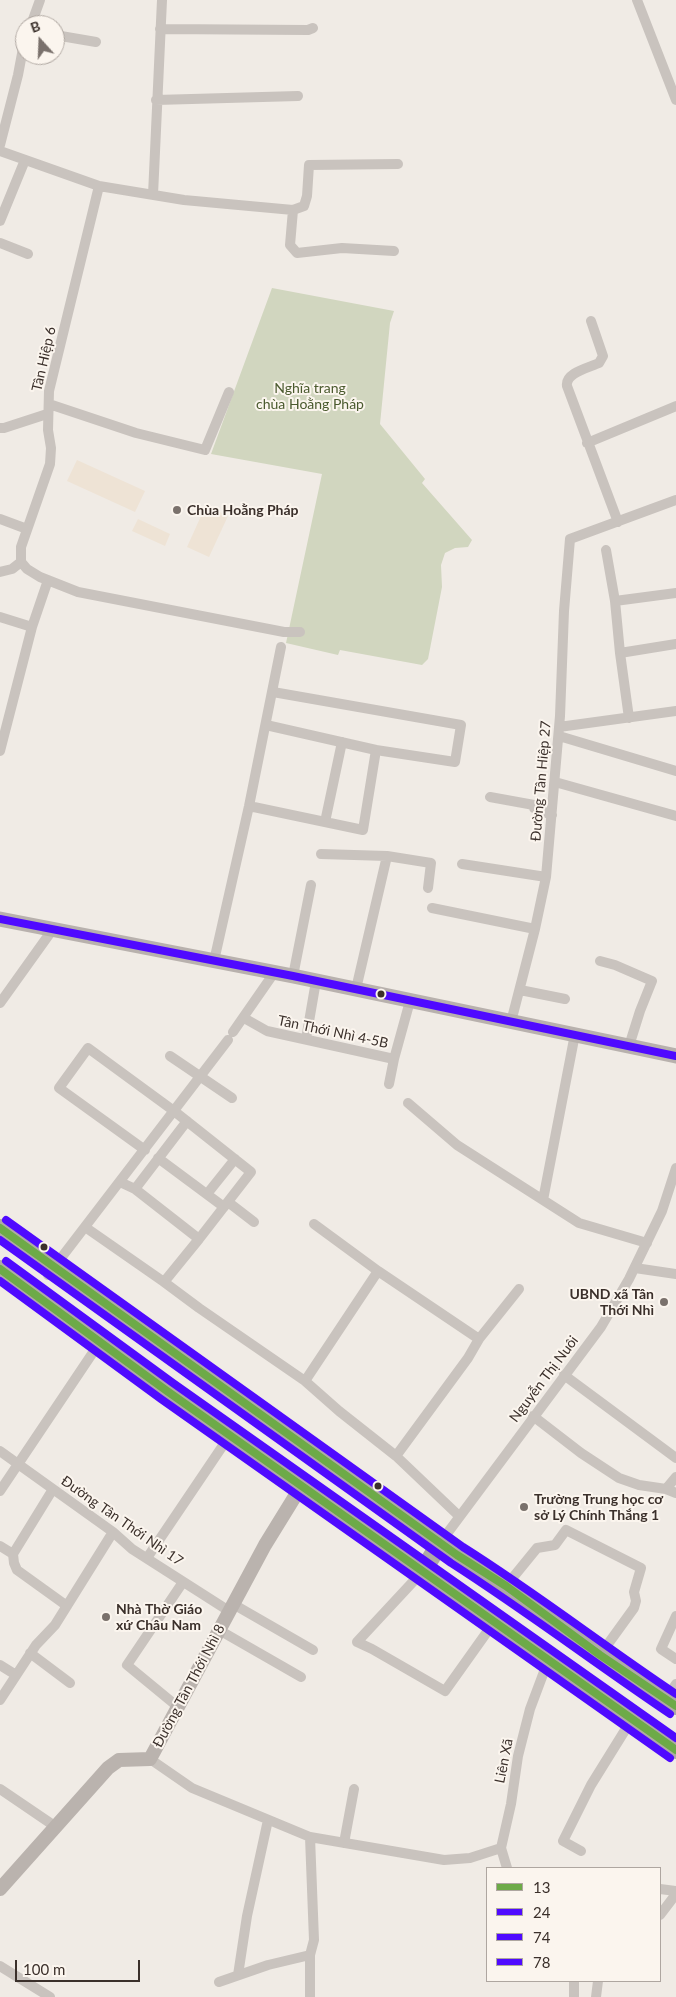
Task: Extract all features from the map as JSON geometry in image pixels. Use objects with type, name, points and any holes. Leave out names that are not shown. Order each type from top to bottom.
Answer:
[{"type":"highway","points":[[0,1228],[50,1271],[431,1557],[497,1619],[548,1661],[676,1750]]},
{"type":"highway","points":[[0,1241],[50,1271]]},
{"type":"highway","points":[[0,1260],[431,1557],[676,1718]]},
{"type":"highway","points":[[0,1269],[302,1485],[431,1557],[506,1586],[600,1655],[671,1703]]},
{"type":"highway","points":[[497,1619],[676,1740]]},
{"type":"main road","points":[[0,919],[293,976],[676,1056]]},
{"type":"street","points":[[35,15],[40,0]]},
{"type":"street","points":[[153,195],[162,0]]},
{"type":"street","points":[[637,0],[676,100]]},
{"type":"street","points":[[160,29],[308,30],[313,28]]},
{"type":"street","points":[[65,37],[96,42]]},
{"type":"street","points":[[0,145],[20,65]]},
{"type":"street","points":[[156,100],[298,96]]},
{"type":"street","points":[[0,150],[99,186],[184,200],[293,210],[304,206],[307,196],[309,164],[398,164]]},
{"type":"street","points":[[0,221],[25,160]]},
{"type":"street","name":"Tân Hiệp 6","points":[[21,562],[20,554],[27,529],[50,460],[49,391],[99,186]]},
{"type":"street","points":[[293,210],[290,245],[296,253],[342,248],[394,251]]},
{"type":"street","points":[[0,243],[28,254]]},
{"type":"street","points":[[591,321],[602,360],[569,376],[566,382],[587,443],[618,522],[676,500]]},
{"type":"street","points":[[0,428],[48,409],[206,450],[229,392]]},
{"type":"street","points":[[587,443],[676,406]]},
{"type":"street","points":[[0,519],[27,529]]},
{"type":"street","name":"Đường Tân Hiệp 27","points":[[511,1022],[535,929],[546,877],[559,731],[564,611],[570,539],[618,522]]},
{"type":"street","points":[[606,550],[615,601],[629,718]]},
{"type":"street","points":[[0,572],[12,569],[21,562],[27,569],[78,592],[274,630],[300,632]]},
{"type":"street","points":[[0,751],[3,726],[48,580]]},
{"type":"street","points":[[615,601],[676,593]]},
{"type":"street","points":[[0,617],[32,627]]},
{"type":"street","points":[[620,653],[676,644]]},
{"type":"street","points":[[214,962],[249,806],[281,647]]},
{"type":"street","points":[[266,725],[376,750],[455,762],[461,725],[273,692]]},
{"type":"street","points":[[559,731],[676,711]]},
{"type":"street","points":[[559,731],[676,771]]},
{"type":"street","points":[[324,822],[342,742]]},
{"type":"street","points":[[249,806],[363,830],[376,750]]},
{"type":"street","points":[[555,782],[676,816]]},
{"type":"street","points":[[490,797],[534,805],[534,808],[552,815]]},
{"type":"street","points":[[321,854],[387,856],[431,864],[428,888]]},
{"type":"street","points":[[356,989],[387,856]]},
{"type":"street","points":[[462,864],[546,877]]},
{"type":"street","points":[[293,976],[311,885]]},
{"type":"street","points":[[432,908],[535,929]]},
{"type":"street","points":[[0,1002],[53,929]]},
{"type":"street","points":[[600,961],[615,965],[652,981],[629,1046]]},
{"type":"street","points":[[50,1271],[145,1150],[244,1018],[274,973]]},
{"type":"street","points":[[306,1039],[316,981]]},
{"type":"street","points":[[520,990],[565,999]]},
{"type":"street","points":[[394,1059],[410,1001]]},
{"type":"street","name":"Tân Thới Nhì 4-5B","points":[[244,1018],[267,1031],[394,1059],[388,1084]]},
{"type":"street","points":[[543,1200],[575,1034]]},
{"type":"street","points":[[145,1150],[59,1088],[88,1048],[174,1111],[251,1172],[164,1282]]},
{"type":"street","points":[[170,1056],[232,1098]]},
{"type":"street","points":[[408,1103],[457,1145],[578,1223],[646,1243]]},
{"type":"street","points":[[135,1189],[187,1121]]},
{"type":"street","points":[[158,1158],[207,1194],[254,1222]]},
{"type":"street","points":[[207,1194],[235,1159]]},
{"type":"street","name":"Nguyễn Thị Nuôi","points":[[497,1619],[445,1691],[357,1642],[431,1557],[459,1516],[601,1327],[635,1268],[662,1211],[673,1187],[676,1168]]},
{"type":"street","points":[[120,1182],[135,1189],[199,1239]]},
{"type":"street","points":[[314,1224],[378,1271],[480,1339]]},
{"type":"street","points":[[85,1227],[198,1308],[305,1381],[339,1411],[396,1456],[459,1516]]},
{"type":"street","points":[[635,1268],[676,1274]]},
{"type":"street","points":[[305,1381],[378,1271]]},
{"type":"street","points":[[396,1456],[480,1339],[519,1289]]},
{"type":"street","points":[[0,1491],[100,1342]]},
{"type":"street","points":[[564,1375],[676,1458]]},
{"type":"street","points":[[533,1416],[581,1453],[619,1478],[671,1491],[676,1477]]},
{"type":"street","points":[[147,1558],[230,1435]]},
{"type":"street","name":"Đường Tân Thới Nhì 17","points":[[0,1452],[113,1532],[132,1549],[184,1582],[313,1650]]},
{"type":"street","name":"Đường Tân Thới Nhì 8","points":[[0,1889],[116,1761],[150,1759],[265,1545],[302,1485]]},
{"type":"street","points":[[53,1490],[13,1554],[14,1563],[17,1570],[67,1606]]},
{"type":"street","points":[[506,1586],[537,1548],[555,1545],[566,1530],[641,1568],[634,1592],[636,1601],[634,1608],[600,1655]]},
{"type":"street","points":[[0,1700],[30,1653],[55,1625],[113,1532]]},
{"type":"street","points":[[0,1546],[13,1554]]},
{"type":"street","points":[[178,1707],[127,1665],[184,1582]]},
{"type":"street","points":[[676,1616],[661,1649],[676,1659]]},
{"type":"street","points":[[219,1630],[301,1677]]},
{"type":"street","points":[[30,1653],[70,1682]]},
{"type":"street","name":"Liên Xã","points":[[506,1867],[501,1848],[523,1738],[530,1709],[548,1661]]},
{"type":"street","points":[[0,1665],[16,1675]]},
{"type":"street","points":[[671,1703],[676,1684]]},
{"type":"street","points":[[581,1851],[563,1841],[591,1785],[632,1719]]},
{"type":"street","points":[[150,1759],[192,1788],[310,1837],[444,1860],[470,1858],[501,1848]]},
{"type":"street","points":[[0,1789],[56,1827]]},
{"type":"street","points":[[344,1843],[354,1789]]},
{"type":"street","points":[[238,1976],[247,1916],[268,1820]]},
{"type":"street","points":[[310,1837],[314,1940],[310,1955],[310,1997]]},
{"type":"street","points":[[661,1889],[676,1893],[661,1914]]},
{"type":"street","points":[[219,1982],[268,1965],[310,1955]]},
{"type":"street","points":[[0,1966],[50,1997]]},
{"type":"street","points":[[574,1982],[574,1997]]},
{"type":"street","points":[[596,1997],[598,1982]]},
{"type":"green space","name":"Nghĩa trang chùa Hoằng Pháp","points":[[272,288],[394,311],[390,323],[380,424],[425,479],[422,483],[472,540],[468,547],[455,548],[445,553],[441,565],[442,587],[428,659],[422,665],[340,650],[338,655],[286,643],[322,474],[211,454]]},
{"type":"shaded area","points":[[77,460],[145,491],[135,512],[67,481]]},
{"type":"shaded area","points":[[206,505],[228,516],[209,557],[187,547]]},
{"type":"shaded area","points":[[138,519],[170,534],[165,546],[132,531]]},
{"type":"transit line","name":"78","points":[[0,919],[293,976],[676,1056]]},
{"type":"transit line","name":"74","points":[[6,1220],[463,1547],[676,1694]]},
{"type":"transit line","name":"13","points":[[0,1228],[457,1555],[506,1586],[600,1655],[676,1706]]},
{"type":"transit line","name":"24","points":[[0,1240],[451,1563],[670,1714]]},
{"type":"transit line","name":"74","points":[[6,1261],[173,1383],[676,1738]]},
{"type":"transit line","name":"13","points":[[0,1269],[167,1391],[676,1750]]},
{"type":"transit line","name":"24","points":[[0,1281],[161,1399],[670,1758]]},
{"type":"place","name":"Chùa Hoằng Pháp","points":[[177,510]]},
{"type":"place","name":"UBND xã Tân Thới Nhì","points":[[664,1302]]},
{"type":"place","name":"Trường Trung học cơ sở Lý Chính Thắng 1","points":[[524,1507]]},
{"type":"place","name":"Nhà Thờ Giáo xứ Châu Nam","points":[[106,1617]]}]
